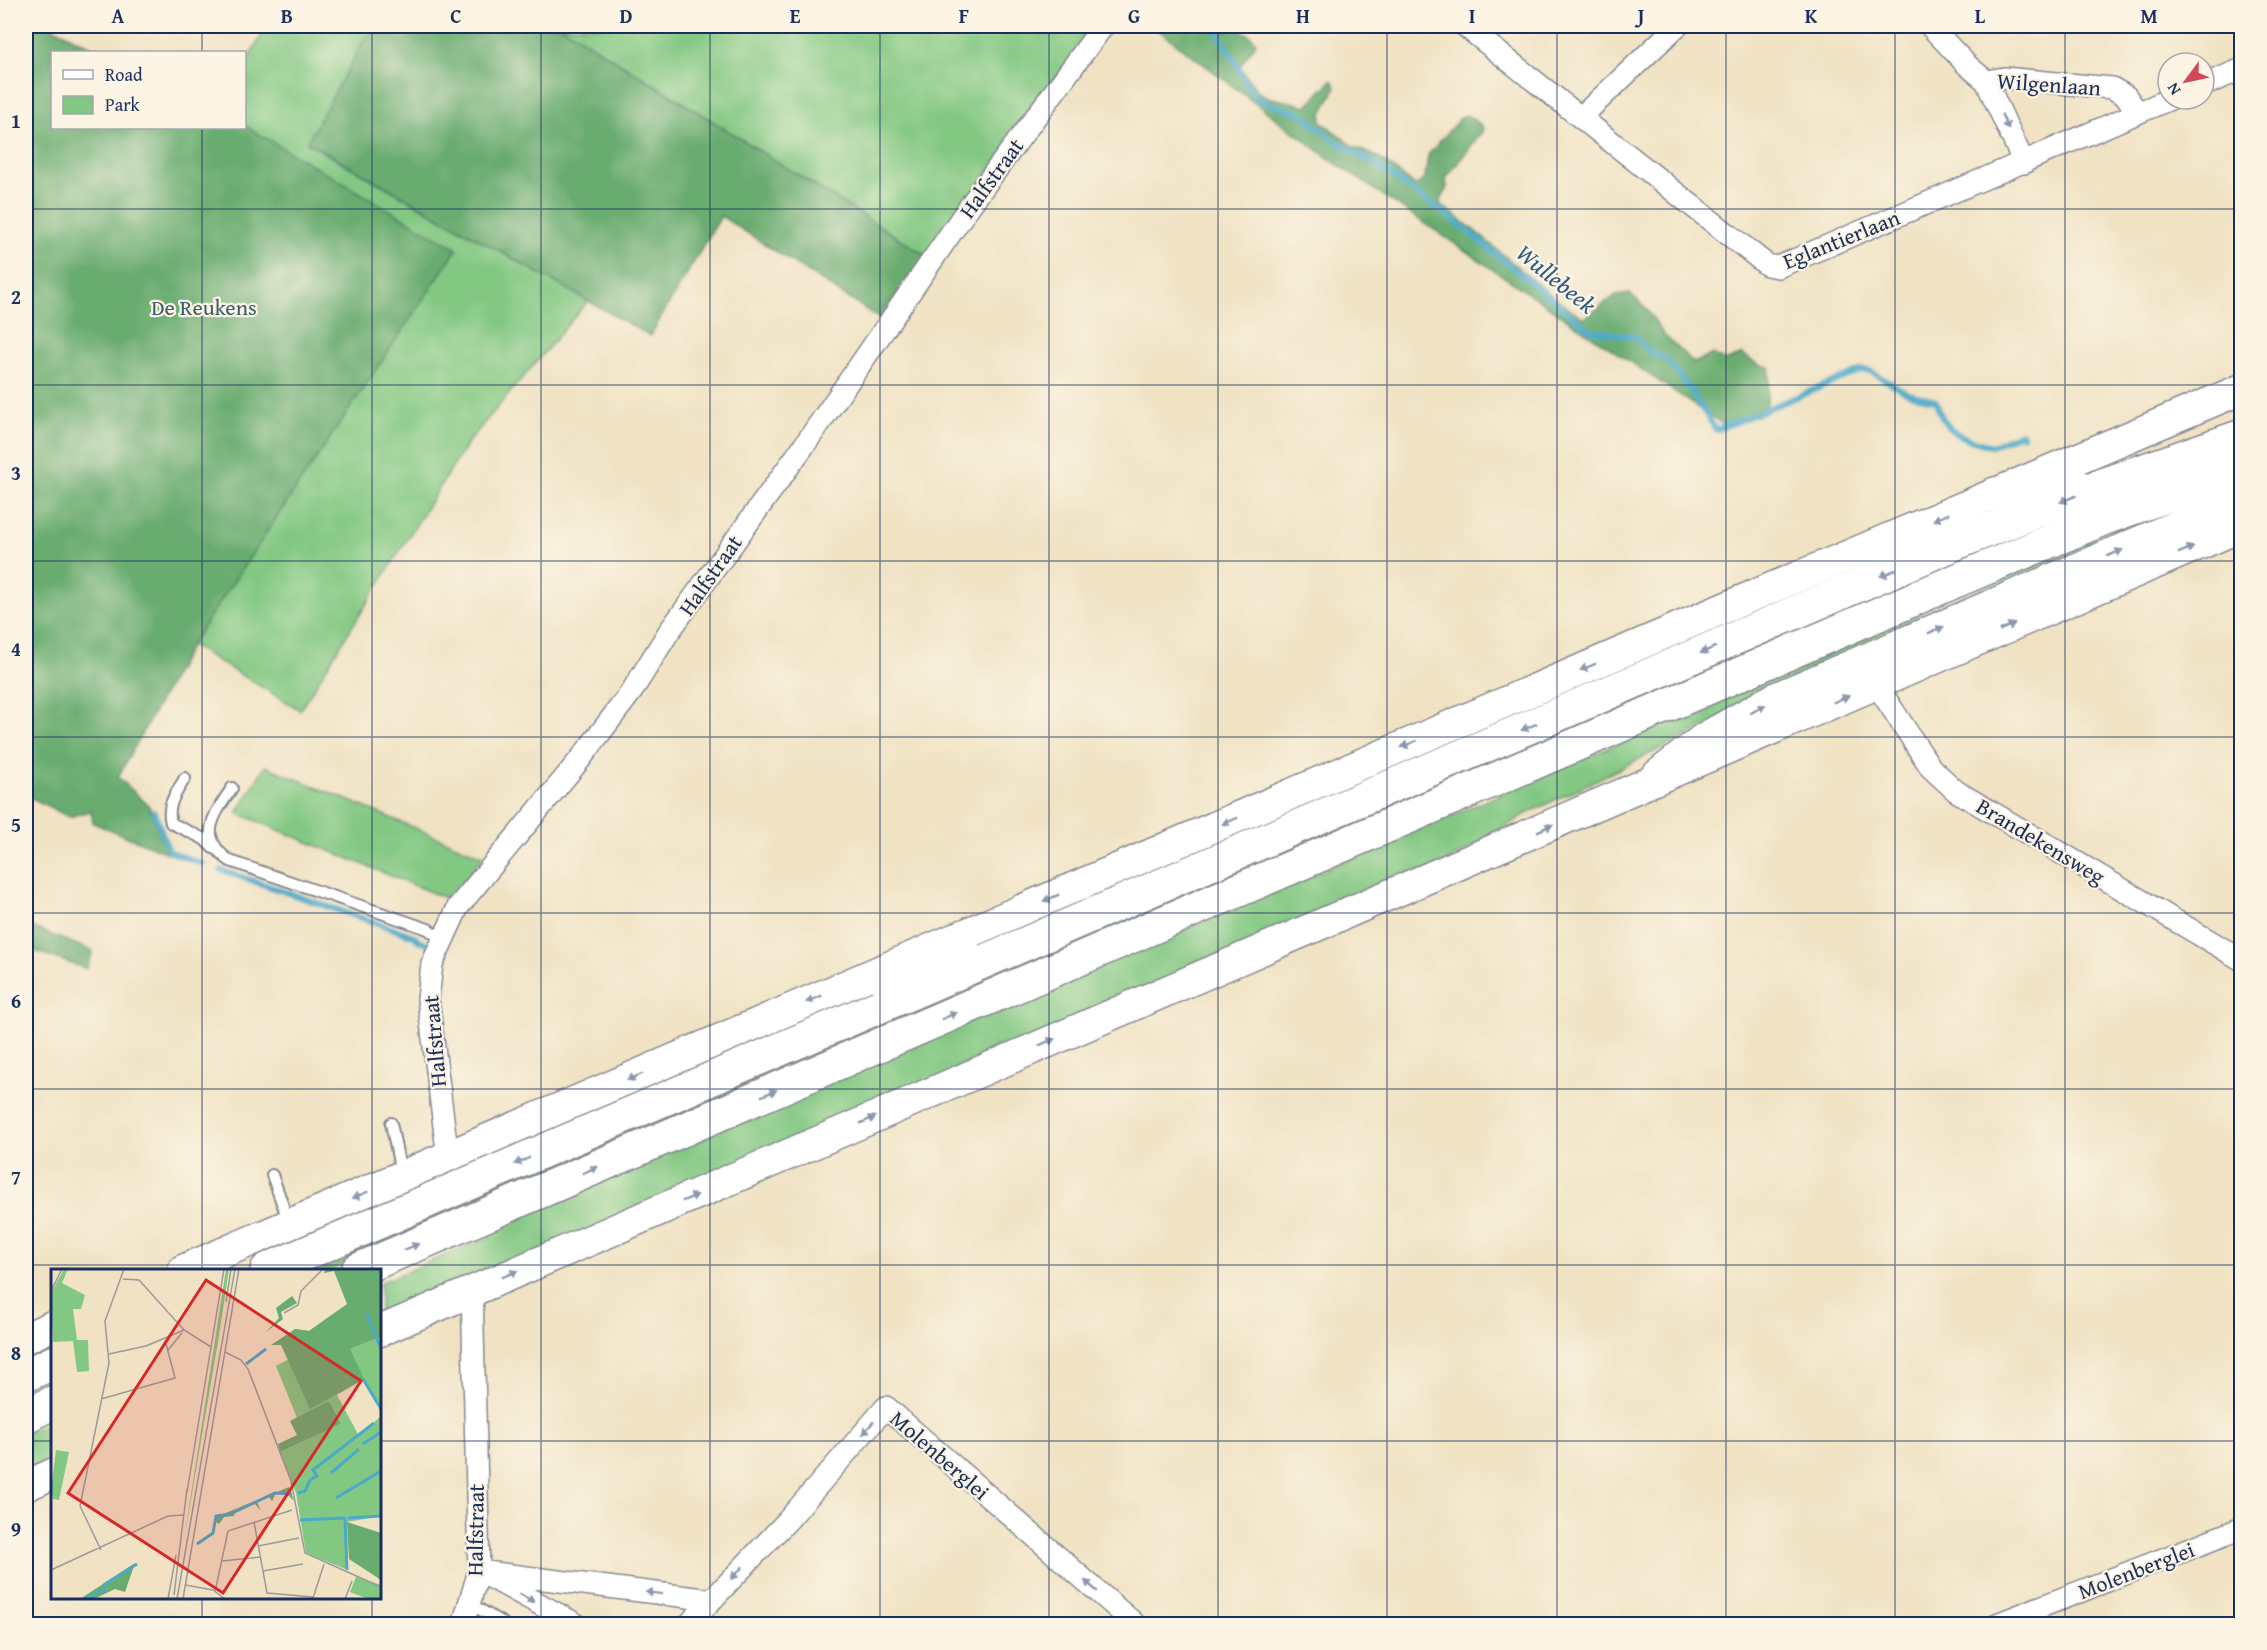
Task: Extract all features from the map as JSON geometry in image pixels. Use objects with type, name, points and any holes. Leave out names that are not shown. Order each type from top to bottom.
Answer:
[{"type":"highway","points":[[1995,494],[2022,492],[2241,414]]},
{"type":"highway","points":[[269,1269],[1954,544],[2093,488],[2241,436]]},
{"type":"highway","points":[[360,1269],[1956,581],[2105,518],[2241,468]]},
{"type":"highway","points":[[1658,777],[1705,739],[1774,700],[2241,499]]},
{"type":"highway","points":[[807,1038],[852,1002],[923,963],[965,936]]},
{"type":"highway","points":[[26,1374],[51,1363]]},
{"type":"highway","points":[[26,1416],[51,1404]]},
{"type":"main road","points":[[185,1269],[1750,597],[2241,389]]},
{"type":"main road","points":[[381,1331],[2241,526]]},
{"type":"main road","points":[[26,1338],[51,1326]]},
{"type":"main road","points":[[26,1486],[51,1474]]},
{"type":"street","name":"Halfstraat","points":[[448,1158],[428,999],[432,964],[441,939],[458,907],[582,757],[632,691],[668,633],[814,431],[971,204],[1103,26]]},
{"type":"street","name":"Eglantierlaan","points":[[1465,26],[1767,265],[1778,267],[2156,105]]},
{"type":"street","points":[[1581,116],[1677,26]]},
{"type":"street","name":"Wilgenlaan","points":[[1930,26],[1967,65],[1986,81],[2024,163]]},
{"type":"street","points":[[2216,80],[2241,69]]},
{"type":"street","name":"Wilgenlaan","points":[[1986,81],[2004,78],[2112,88],[2126,96],[2138,113]]},
{"type":"street","name":"Brandekensweg","points":[[1876,684],[1931,768],[1956,791],[2241,960]]},
{"type":"street","name":"Halfstraat","points":[[463,1624],[478,1571],[472,1290]]},
{"type":"street","name":"Molenberglei","points":[[688,1624],[788,1520],[886,1407],[1135,1624]]},
{"type":"street","name":"Molenberglei","points":[[1997,1624],[2241,1528]]},
{"type":"street","points":[[478,1571],[712,1600]]},
{"type":"street","points":[[478,1571],[576,1624]]},
{"type":"lane","points":[[185,778],[170,802],[171,823],[204,839],[230,861],[428,929],[441,939]]},
{"type":"lane","points":[[217,852],[210,837],[213,819],[232,788]]},
{"type":"lane","points":[[392,1123],[402,1177]]},
{"type":"lane","points":[[272,1175],[290,1225]]},
{"type":"lane","points":[[469,1603],[504,1624]]},
{"type":"green space","name":"De Reukens","points":[[26,26],[50,26],[99,51],[51,51],[51,129],[246,129],[246,62],[267,26],[372,26],[307,143],[588,301],[468,442],[300,710],[191,645],[108,779],[26,795]]},
{"type":"green space","name":"De Reukens","points":[[26,26],[50,26],[99,51],[51,51],[51,129],[246,129],[246,127],[457,249],[191,645],[118,777],[149,806],[167,853],[93,823],[91,811],[69,817],[26,795]]},
{"type":"green space","points":[[372,26],[561,26],[927,256],[879,318],[721,216],[650,336],[307,142]]},
{"type":"green space","points":[[561,26],[1095,26],[927,256]]},
{"type":"green space","points":[[1153,26],[1221,26],[1224,32],[1235,27],[1250,35],[1256,43],[1240,66],[1261,94],[1267,97],[1306,106],[1332,80],[1336,87],[1322,113],[1321,121],[1354,147],[1378,157],[1416,186],[1425,178],[1428,155],[1461,117],[1467,115],[1483,127],[1482,132],[1446,178],[1447,187],[1440,204],[1584,318],[1616,295],[1630,293],[1648,311],[1664,335],[1694,363],[1713,354],[1728,360],[1742,354],[1759,365],[1770,367],[1766,412],[1727,427],[1332,161]]},
{"type":"green space","points":[[2233,489],[1798,682],[1526,814],[1451,860],[381,1319],[381,1283],[489,1237],[491,1227],[2105,535]]},
{"type":"green space","points":[[2104,496],[2058,526],[332,1269],[296,1269]]},
{"type":"green space","points":[[265,766],[483,856],[450,900],[237,813]]},
{"type":"green space","points":[[26,925],[93,951],[87,969],[26,948]]},
{"type":"green space","points":[[51,1421],[51,1459],[26,1471],[26,1433]]},
{"type":"waterway","name":"Wullebeek","points":[[1212,26],[1230,52],[1256,99],[1302,114],[1332,139],[1378,166],[1450,217],[1590,330],[1635,337],[1650,352],[1666,359],[1691,391],[1716,430],[1862,370],[1870,371],[1909,394],[1936,401],[1943,420],[1963,437],[1992,446],[2021,433],[2023,436]]},
{"type":"waterway","points":[[154,812],[169,851],[203,864]]},
{"type":"waterway","points":[[221,870],[414,936],[419,941],[430,945]]}]
